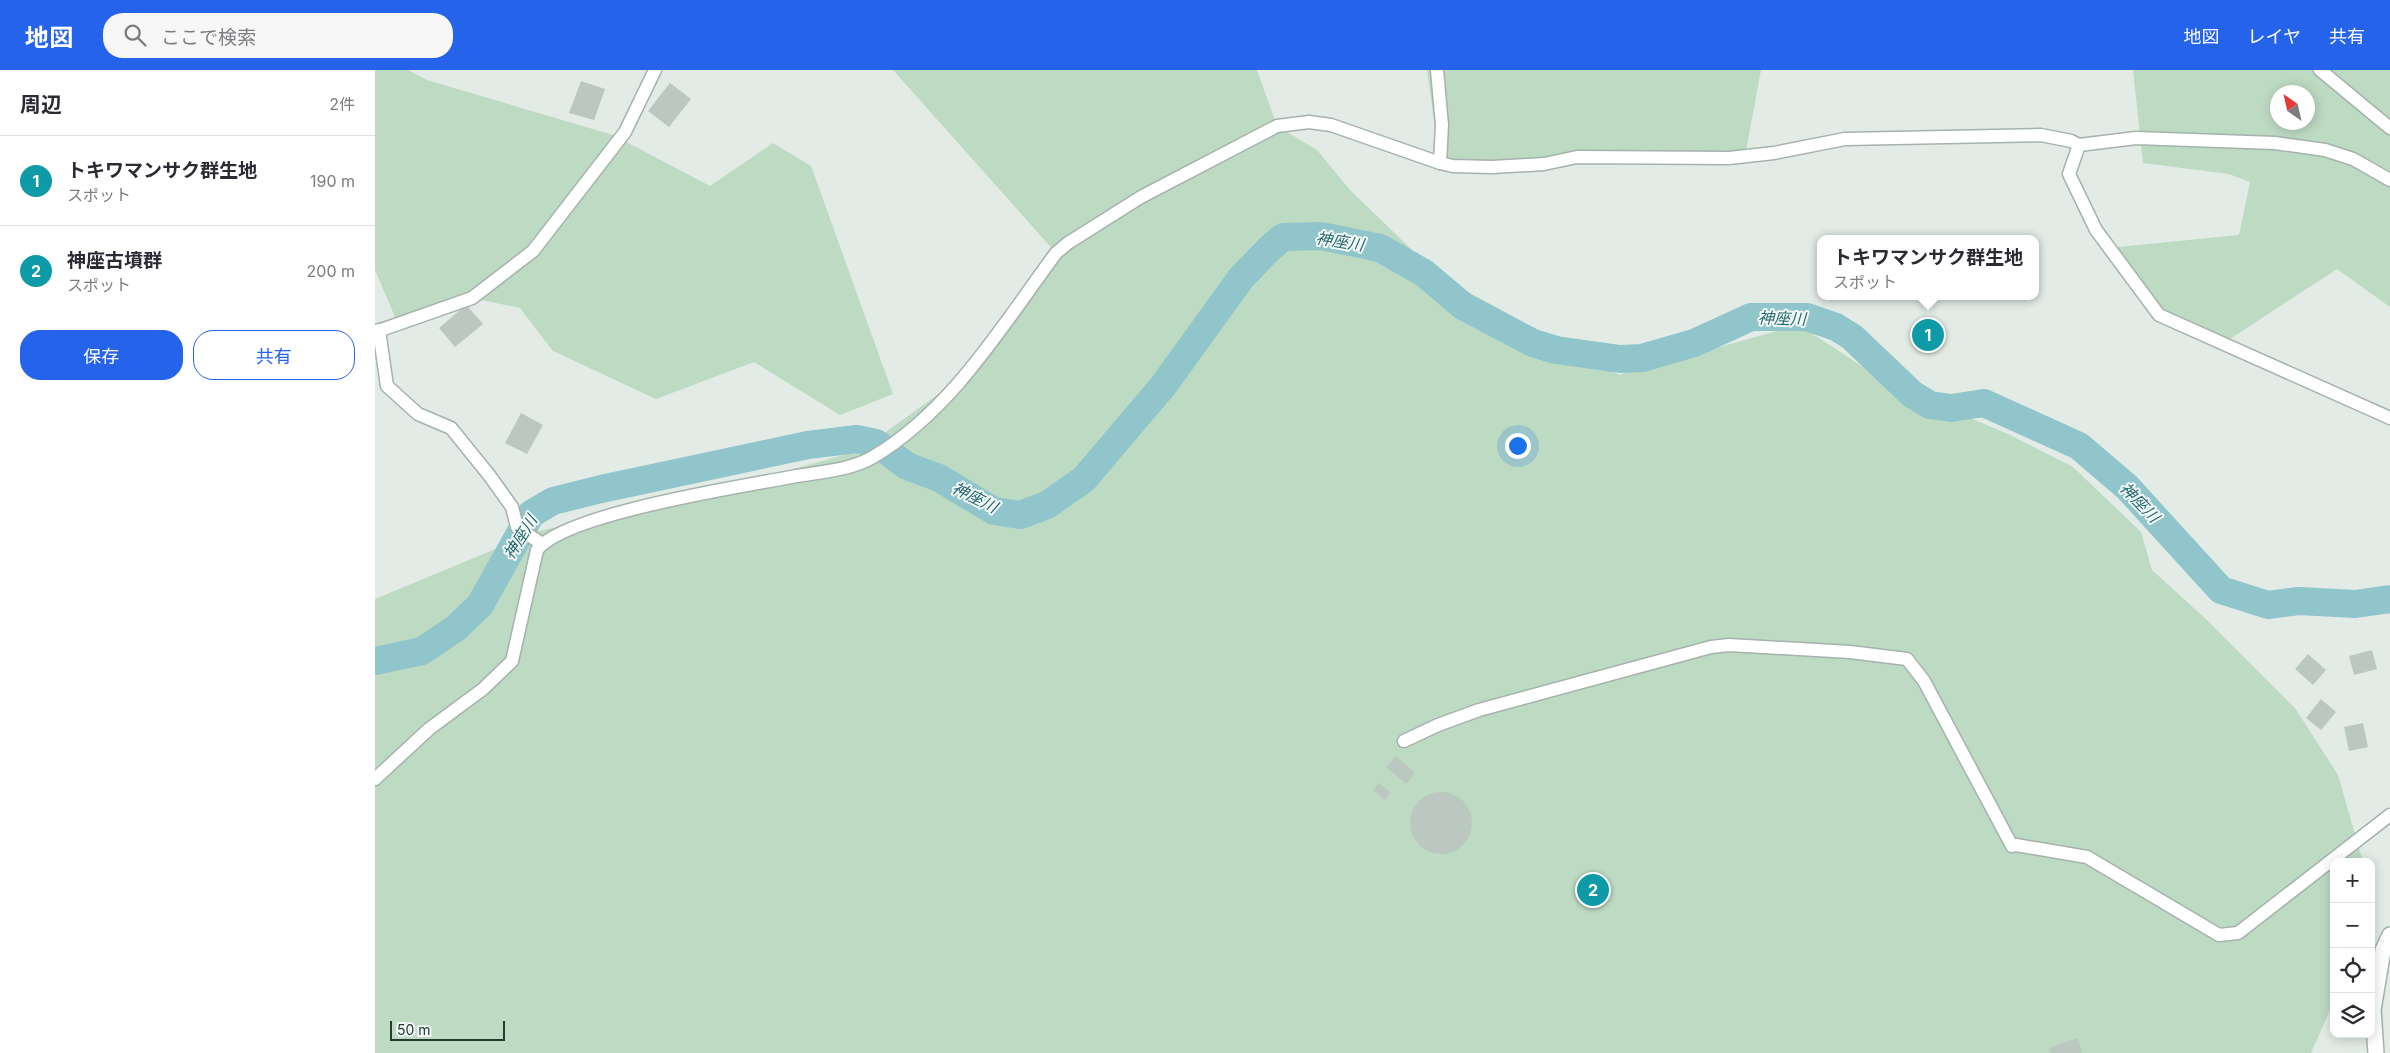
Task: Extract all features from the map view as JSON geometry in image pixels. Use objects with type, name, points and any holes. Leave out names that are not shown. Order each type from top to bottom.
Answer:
[{"type":"main road","points":[[2376,1053],[2373,1010],[2383,950],[2390,935]]},
{"type":"street","points":[[542,544],[517,527],[512,507],[451,428],[418,414],[387,386],[377,331],[472,298],[533,251],[578,190],[625,132],[655,70]]},
{"type":"street","points":[[1437,70],[1442,125],[1439,163]]},
{"type":"street","points":[[2320,70],[2390,128]]},
{"type":"street","points":[[375,779],[422,736],[483,689],[512,661],[537,550],[542,544],[569,530],[620,512],[719,490],[845,467],[872,458],[915,427],[954,389],[1056,253],[1068,243],[1141,197],[1277,126],[1309,122],[1331,124],[1439,163],[1492,167],[1543,164],[1577,157],[1729,158],[1774,153],[1845,139],[2041,135],[2071,141],[2079,146],[2136,138],[2275,143],[2325,150],[2353,159],[2390,180]]},
{"type":"street","points":[[2079,146],[2069,174],[2096,230],[2159,315],[2390,418]]},
{"type":"street","points":[[1404,741],[1437,725],[1479,710],[1711,647],[1729,646],[1850,652],[1907,658],[1924,681],[2012,846],[2016,845],[2087,858],[2219,935],[2239,933],[2390,815]]},
{"type":"green space","points":[[375,70],[408,70],[427,80],[613,135],[710,186],[773,143],[811,166],[893,394],[840,415],[754,362],[656,399],[553,351],[520,308],[472,298],[398,324],[375,270]]},
{"type":"green space","points":[[893,70],[1257,70],[1277,126],[1317,150],[1350,190],[1439,276],[1619,375],[1799,325],[1889,384],[2008,434],[2073,467],[2141,532],[2152,570],[2208,621],[2295,708],[2338,775],[2362,858],[2330,858],[2330,1010],[2311,1053],[375,1053],[375,599],[539,531],[719,490],[861,450],[966,374],[1056,253]]},
{"type":"green space","points":[[1427,70],[1761,70],[1745,156],[1440,163]]},
{"type":"green space","points":[[2133,70],[2390,70],[2390,307],[2337,269],[2230,339],[2159,315],[2109,248],[2239,235],[2250,182],[2229,174],[2143,163]]},
{"type":"building","points":[[581,81],[605,89],[594,120],[569,113]]},
{"type":"building","points":[[670,83],[691,99],[669,127],[648,111]]},
{"type":"building","points":[[466,305],[483,324],[455,347],[439,328]]},
{"type":"building","points":[[521,413],[543,425],[527,454],[505,443]]},
{"type":"building","points":[[2372,650],[2377,669],[2354,675],[2349,656]]},
{"type":"building","points":[[2308,654],[2326,670],[2313,685],[2295,669]]},
{"type":"building","points":[[2321,699],[2336,712],[2321,730],[2306,718]]},
{"type":"building","points":[[2363,723],[2368,747],[2349,751],[2344,727]]},
{"type":"building","points":[[1396,756],[1415,773],[1406,784],[1386,767]]},
{"type":"building","points":[[1379,783],[1391,793],[1385,800],[1373,790]]},
{"type":"building","points":[[1441,792],[1458,797],[1463,801],[1467,806],[1472,823],[1467,840],[1463,845],[1458,849],[1441,854],[1424,849],[1419,845],[1415,840],[1410,823],[1415,806],[1419,801],[1424,797]]},
{"type":"building","points":[[2078,1038],[2082,1053],[2051,1053],[2049,1048]]},
{"type":"waterway","name":"神座川","points":[[375,661],[422,651],[456,628],[480,605],[531,514],[553,501],[601,489],[808,445],[857,439],[876,443],[907,466],[939,478],[994,511],[1020,515],[1047,505],[1084,479],[1163,386],[1241,278],[1283,237],[1321,236],[1380,248],[1424,273],[1463,306],[1533,343],[1556,350],[1620,359],[1642,358],[1694,343],[1751,317],[1807,317],[1836,327],[1852,337],[1912,394],[1930,405],[1951,408],[1984,403],[2079,446],[2127,487],[2221,590],[2268,605],[2299,601],[2355,604],[2390,599]]},
{"type":"place","name":"トキワマンサク群生地","points":[[1928,335]]},
{"type":"place","name":"神座古墳群","points":[[1593,890]]}]
